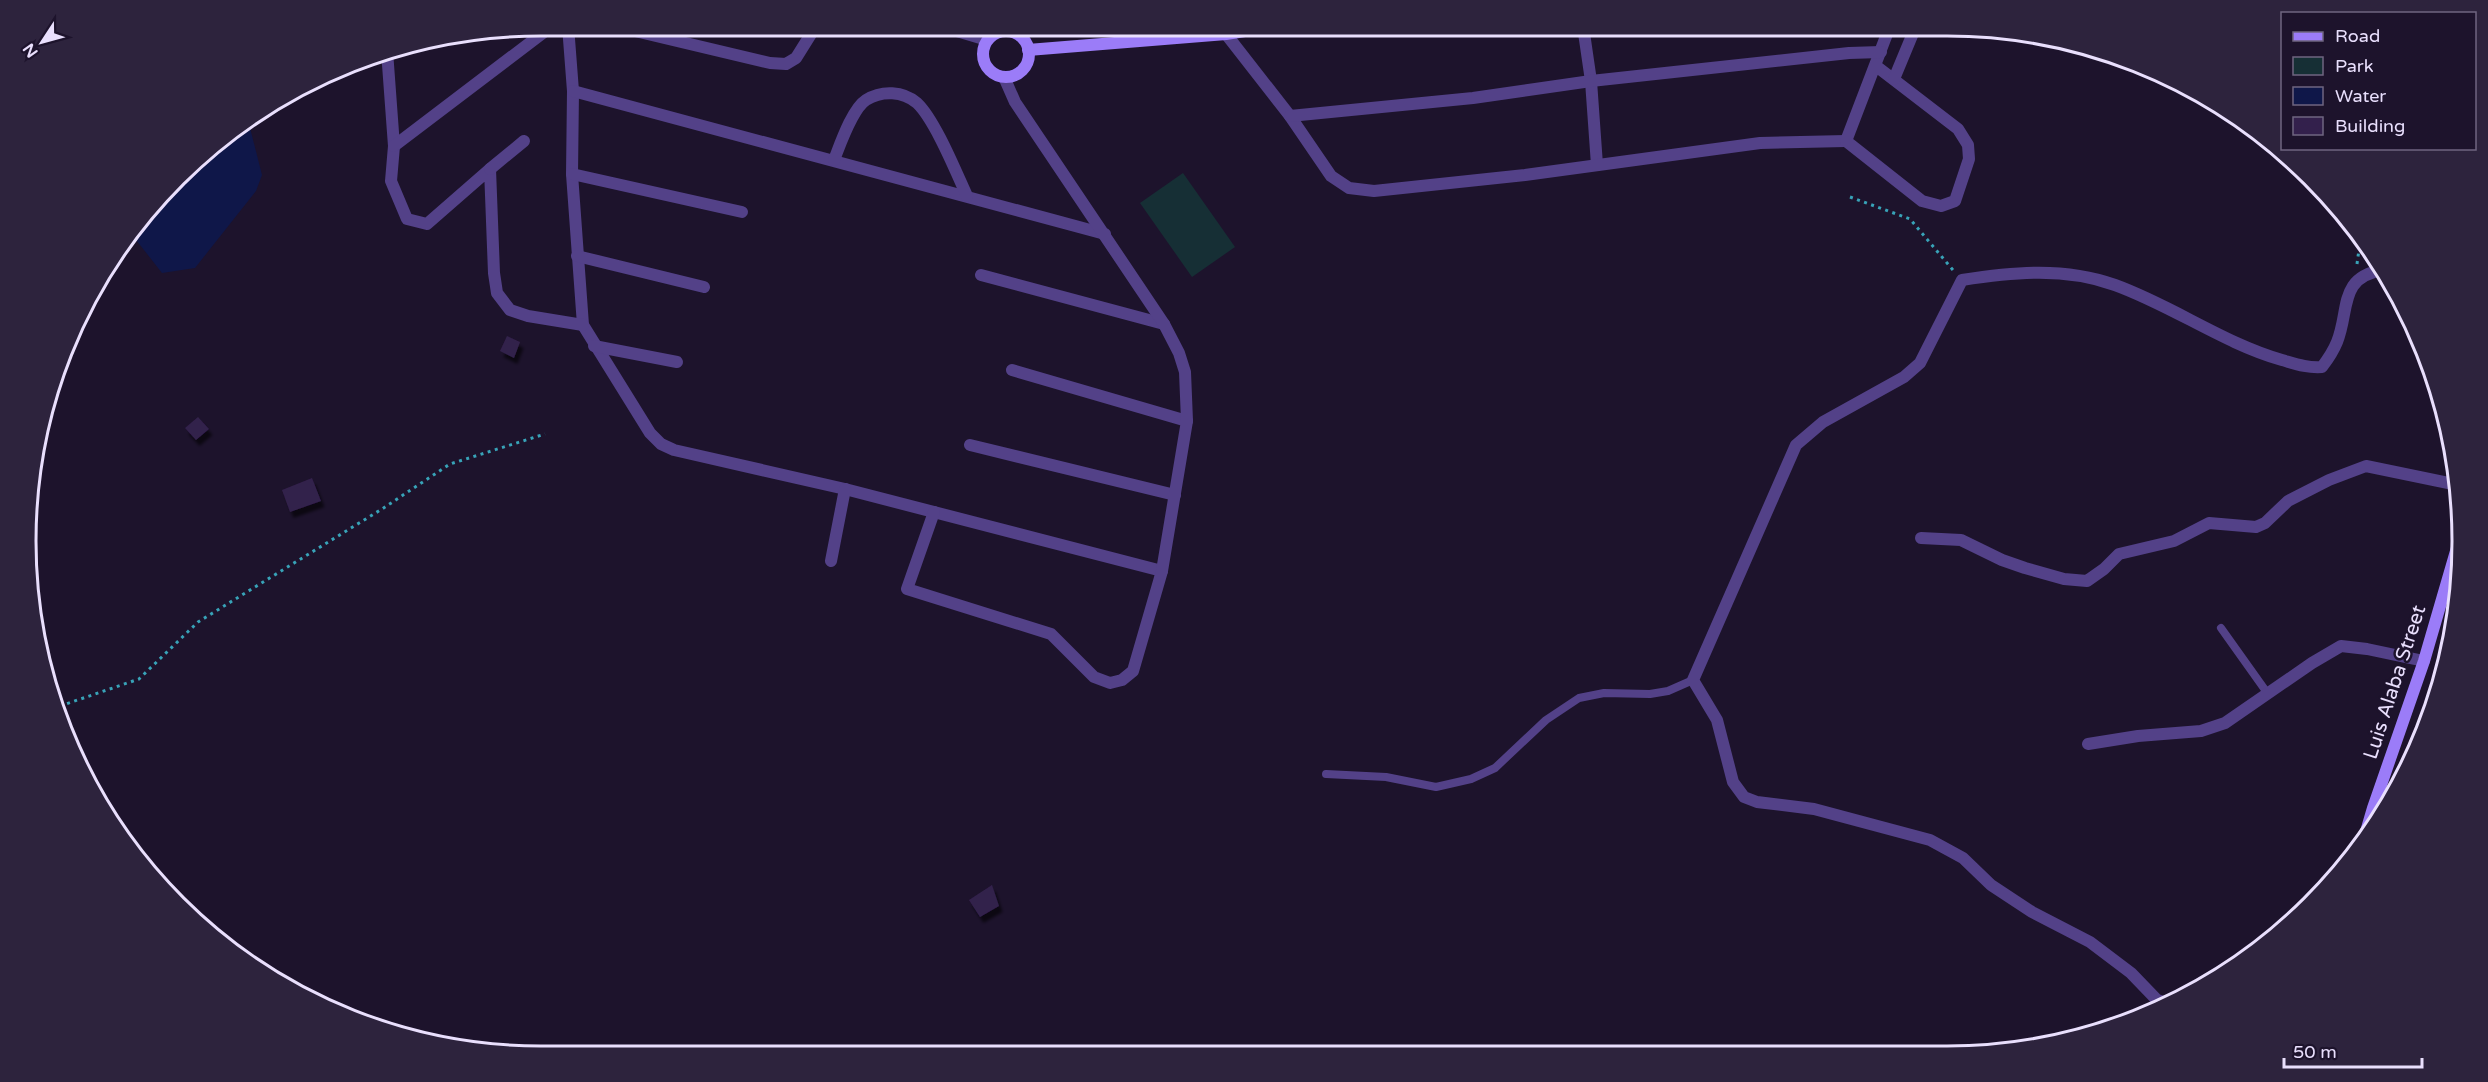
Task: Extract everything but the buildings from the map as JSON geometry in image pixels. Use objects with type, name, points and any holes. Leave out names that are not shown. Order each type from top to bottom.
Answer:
[{"type":"street","points":[[394,146],[539,36]]},
{"type":"street","points":[[569,36],[573,91],[572,174],[583,325],[650,433],[661,444],[674,450],[845,489],[1162,571]]},
{"type":"street","points":[[670,36],[770,63],[786,64],[796,58],[810,36]]},
{"type":"street","points":[[974,36],[987,40]]},
{"type":"street","points":[[991,36],[983,47],[984,62],[989,69],[1005,77],[1013,76],[1026,65],[1028,50],[1021,36]]},
{"type":"street","points":[[1028,50],[1202,36]]},
{"type":"street","points":[[1229,36],[1290,116],[1331,176],[1349,188],[1374,191],[1760,143],[1846,141],[1922,201],[1941,207],[1955,201],[1969,159],[1968,145],[1958,129],[1876,66]]},
{"type":"street","points":[[1584,36],[1591,81],[1597,165]]},
{"type":"street","points":[[1846,141],[1887,36]]},
{"type":"street","points":[[1894,79],[1912,36]]},
{"type":"street","points":[[1290,116],[1473,98],[1591,81],[1849,53],[1881,52]]},
{"type":"street","points":[[388,60],[394,146],[391,181],[407,219],[427,224],[524,141]]},
{"type":"street","points":[[934,512],[907,589],[1051,634],[1094,677],[1110,683],[1122,680],[1133,671],[1162,571],[1187,421],[1185,372],[1179,353],[1164,324],[1015,102],[1005,77]]},
{"type":"street","points":[[573,91],[1105,234]]},
{"type":"street","points":[[834,160],[851,121],[865,100],[888,93],[903,94],[918,104],[968,196]]},
{"type":"street","points":[[490,170],[494,273],[497,293],[510,310],[528,316],[583,325]]},
{"type":"street","points":[[572,174],[742,212]]},
{"type":"street","points":[[578,256],[704,287]]},
{"type":"street","points":[[2157,1000],[2131,973],[2090,942],[2016,901],[1991,885],[1963,858],[1930,840],[1814,809],[1757,802],[1744,797],[1733,782],[1717,720],[1693,680],[1796,445],[1823,422],[1904,377],[1920,363],[1962,280],[1995,275],[2063,272],[2115,285],[2254,352],[2310,368],[2322,367],[2331,355],[2338,341],[2348,293],[2355,281],[2367,273],[2374,272]]},
{"type":"street","points":[[981,275],[1164,324]]},
{"type":"street","points":[[594,346],[677,362]]},
{"type":"street","points":[[1012,370],[1187,421]]},
{"type":"street","points":[[970,445],[1175,495]]},
{"type":"street","points":[[1921,538],[1961,540],[2002,560],[2025,568],[2064,579],[2087,581],[2119,554],[2174,541],[2209,523],[2224,523],[2247,528],[2265,523],[2288,501],[2329,480],[2367,466],[2449,483]]},
{"type":"street","points":[[831,561],[845,489]]},
{"type":"street","name":"Luis Alaba Street","points":[[2371,816],[2424,661],[2451,568]]},
{"type":"street","points":[[2088,744],[2138,736],[2201,731],[2225,723],[2312,663],[2341,646],[2424,661]]},
{"type":"lane","points":[[2221,628],[2268,694]]},
{"type":"lane","points":[[1326,774],[1386,777],[1436,787],[1471,780],[1495,768],[1546,720],[1580,698],[1604,693],[1650,694],[1668,691],[1693,680]]},
{"type":"path","points":[[1850,197],[1910,219],[1941,259],[1962,280]]},
{"type":"path","points":[[2355,281],[2359,249]]},
{"type":"path","points":[[64,705],[139,679],[198,622],[450,464],[545,434]]},
{"type":"green space","points":[[1183,173],[1235,247],[1192,277],[1140,203]]},
{"type":"water","points":[[250,128],[262,175],[256,191],[195,268],[162,273],[136,240],[184,184],[208,161]]}]
